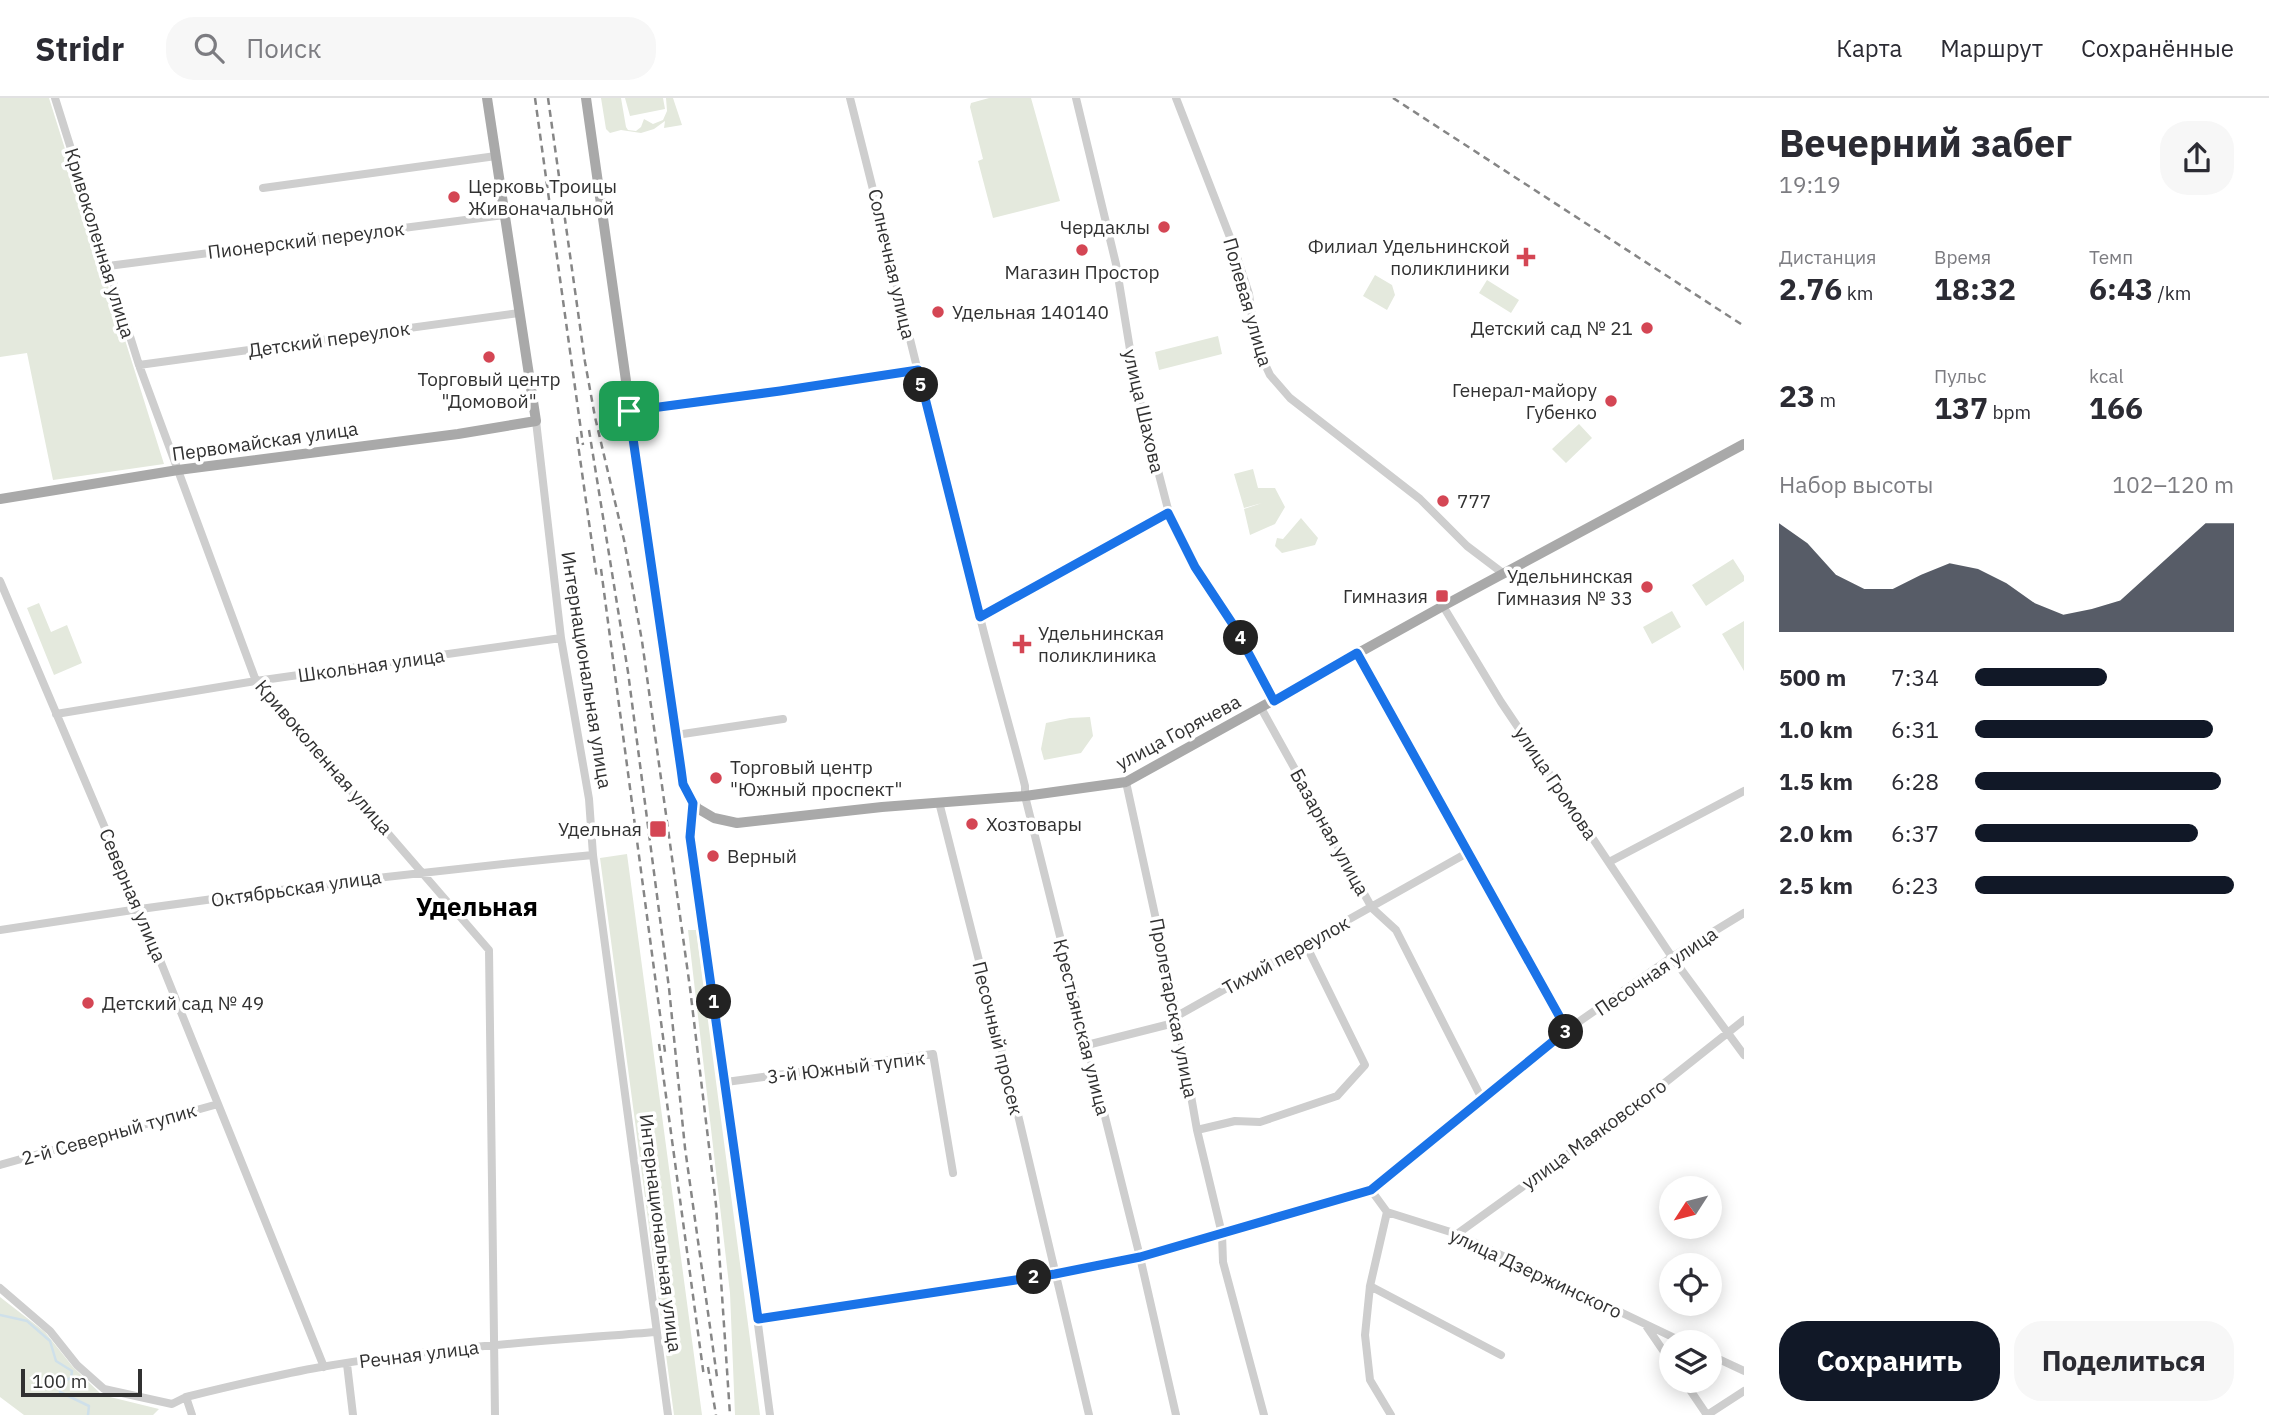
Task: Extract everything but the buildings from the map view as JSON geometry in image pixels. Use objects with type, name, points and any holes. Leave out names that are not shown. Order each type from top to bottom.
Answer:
[{"type":"main road","name":"Интернациональная улица","points":[[488,98],[536,421]]},
{"type":"main road","points":[[586,98],[683,784],[693,803]]},
{"type":"main road","name":"Первомайская улица","points":[[0,499],[178,470],[458,434],[536,421]]},
{"type":"main road","name":"улица Горячева","points":[[693,803],[713,818],[737,822],[1025,796],[1126,782],[1357,653],[1744,444]]},
{"type":"street","name":"Кривоколенная улица","points":[[55,98],[139,365],[256,681],[489,950],[495,1415]]},
{"type":"street","name":"Солнечная улица","points":[[850,98],[1025,786],[1025,796]]},
{"type":"street","name":"улица Шахова","points":[[1076,98],[1116,264],[1136,386],[1168,513],[1195,567],[1234,626],[1274,701]]},
{"type":"street","name":"Полевая улица","points":[[1176,98],[1233,245],[1249,294],[1256,336],[1270,375],[1290,398],[1420,499],[1467,546],[1504,574]]},
{"type":"street","points":[[263,188],[496,156]]},
{"type":"street","name":"Пионерский переулок","points":[[108,266],[504,215]]},
{"type":"street","name":"Детский переулок","points":[[139,365],[519,313]]},
{"type":"street","points":[[629,411],[918,370]]},
{"type":"street","name":"Интернациональная улица","points":[[536,421],[561,638],[589,799],[593,855],[668,1415]]},
{"type":"street","points":[[980,617],[1168,513]]},
{"type":"street","name":"Северная улица","points":[[0,581],[139,908],[324,1367]]},
{"type":"street","name":"улица Громова","points":[[1443,606],[1502,702],[1672,957],[1744,1055]]},
{"type":"street","name":"Школьная улица","points":[[56,714],[256,681],[561,638]]},
{"type":"street","points":[[1357,653],[1567,1030]]},
{"type":"street","name":"Базарная улица","points":[[1261,708],[1372,908],[1396,929],[1482,1099]]},
{"type":"street","points":[[676,735],[783,719]]},
{"type":"street","name":"Пролетарская улица","points":[[1126,782],[1222,1234],[1223,1262],[1264,1415]]},
{"type":"street","points":[[1609,862],[1744,791]]},
{"type":"street","name":"Крестьянская улица","points":[[1025,796],[1140,1257],[1176,1415]]},
{"type":"street","name":"Песочный просек","points":[[939,802],[1019,1119],[1089,1415]]},
{"type":"street","points":[[693,803],[690,837],[770,1415]]},
{"type":"street","name":"Тихий переулок","points":[[1087,1045],[1178,1019],[1467,853]]},
{"type":"street","name":"Октябрьская улица","points":[[0,930],[139,908],[422,871],[593,855]]},
{"type":"street","name":"Песочная улица","points":[[758,1319],[1055,1274],[1140,1257],[1371,1190],[1567,1030],[1672,957],[1744,913]]},
{"type":"street","points":[[1198,1129],[1235,1121],[1260,1122],[1337,1096],[1365,1065],[1306,945]]},
{"type":"street","name":"улица Маяковского","points":[[1458,1234],[1647,1097],[1744,1020]]},
{"type":"street","name":"3-й Южный тупик","points":[[726,1082],[933,1055],[953,1173]]},
{"type":"street","name":"2-й Северный тупик","points":[[0,1165],[218,1104]]},
{"type":"street","points":[[1371,1190],[1387,1212],[1370,1286],[1365,1335],[1370,1380],[1391,1415]]},
{"type":"street","name":"улица Дзержинского","points":[[1387,1212],[1458,1234],[1659,1331]]},
{"type":"street","points":[[1370,1286],[1501,1355]]},
{"type":"street","name":"Речная улица","points":[[0,1287],[50,1331],[77,1365],[104,1389],[172,1404],[186,1397],[324,1367],[494,1345],[656,1332]]},
{"type":"street","points":[[1646,1325],[1659,1344]]},
{"type":"street","points":[[1722,1361],[1744,1371]]},
{"type":"street","points":[[347,1364],[353,1415]]},
{"type":"street","points":[[1692,1393],[1707,1415],[1744,1391]]},
{"type":"street","points":[[186,1397],[192,1415]]},
{"type":"shaded area","points":[[0,98],[49,98],[164,464],[53,480],[27,353],[0,357]]},
{"type":"shaded area","points":[[601,98],[621,98],[626,127],[636,131],[644,119],[653,124],[663,120],[667,111],[666,98],[673,98],[682,125],[664,128],[665,121],[654,129],[641,133],[621,130],[610,133],[606,129]]},
{"type":"shaded area","points":[[625,98],[663,98],[665,109],[630,116]]},
{"type":"shaded area","points":[[989,98],[1031,98],[1060,201],[993,218],[978,161],[983,159],[970,107],[971,103]]},
{"type":"shaded area","points":[[1375,275],[1392,285],[1395,295],[1387,310],[1363,296]]},
{"type":"shaded area","points":[[1487,280],[1519,300],[1511,313],[1479,293]]},
{"type":"shaded area","points":[[1218,336],[1222,354],[1159,370],[1155,352]]},
{"type":"shaded area","points":[[1579,424],[1592,438],[1566,463],[1552,449]]},
{"type":"shaded area","points":[[1253,469],[1258,488],[1275,488],[1285,507],[1275,524],[1250,535],[1244,509],[1262,503],[1244,508],[1234,474]]},
{"type":"shaded area","points":[[1301,518],[1318,538],[1315,545],[1282,553],[1275,546],[1277,538],[1283,539]]},
{"type":"shaded area","points":[[1733,559],[1744,576],[1744,581],[1706,606],[1692,585]]},
{"type":"shaded area","points":[[39,603],[51,632],[67,625],[82,663],[54,675],[27,608]]},
{"type":"shaded area","points":[[1672,611],[1681,627],[1652,644],[1643,627]]},
{"type":"shaded area","points":[[1744,621],[1744,671],[1722,634]]},
{"type":"shaded area","points":[[1090,717],[1093,736],[1081,753],[1044,760],[1041,749],[1046,723]]},
{"type":"shaded area","points":[[627,854],[702,1415],[674,1415],[600,858]]},
{"type":"shaded area","points":[[688,930],[696,930],[760,1415],[735,1415],[730,1293]]},
{"type":"shaded area","points":[[0,1297],[45,1332],[73,1367],[102,1395],[159,1409],[153,1415],[24,1415],[0,1397]]},
{"type":"waterway","points":[[0,1315],[27,1321],[50,1341],[56,1361],[72,1371],[71,1378],[59,1383],[60,1392],[89,1406],[88,1415]]},
{"type":"railway","points":[[535,98],[583,445]]},
{"type":"railway","points":[[548,98],[585,362],[624,540],[642,641],[690,988],[716,1205],[730,1415]]},
{"type":"railway","points":[[1393,98],[1744,326]]},
{"type":"railway","points":[[589,430],[628,672],[669,988],[685,1148],[717,1377]]},
{"type":"railway","points":[[577,437],[597,579]]},
{"type":"railway","points":[[601,569],[665,1052]]},
{"type":"railway","points":[[659,1044],[704,1377]]},
{"type":"railway","points":[[708,1367],[716,1415]]},
{"type":"place","name":"Церковь Троицы Живоначальной","points":[[454,197]]},
{"type":"place","name":"Чердаклы","points":[[1164,227]]},
{"type":"place","name":"Магазин Простор","points":[[1082,250]]},
{"type":"place","name":"Филиал Удельнинской поликлиники","points":[[1526,257]]},
{"type":"place","name":"Удельная 140140","points":[[938,312]]},
{"type":"place","name":"Детский сад № 21","points":[[1647,328]]},
{"type":"place","name":"Торговый центр \"Домовой\"","points":[[489,357]]},
{"type":"place","name":"Генерал-майору Губенко","points":[[1611,401]]},
{"type":"place","name":"777","points":[[1443,501]]},
{"type":"place","name":"Удельнинская Гимназия № 33","points":[[1647,587]]},
{"type":"place","name":"Гимназия","points":[[1442,596]]},
{"type":"place","name":"Удельнинская поликлиника","points":[[1022,644]]},
{"type":"place","name":"Торговый центр \"Южный проспект\"","points":[[716,778]]},
{"type":"place","name":"Хозтовары","points":[[972,824]]},
{"type":"place","name":"Удельная","points":[[658,829]]},
{"type":"place","name":"Верный","points":[[713,856]]},
{"type":"place","name":"Детский сад № 49","points":[[88,1003]]},
{"type":"district","name":"Удельная","points":[[477,906]]},
{"type":"route","points":[[918,370],[980,617],[1168,513],[1195,567],[1234,626],[1274,701],[1357,653],[1567,1030],[1371,1190],[1140,1257],[1055,1274],[758,1319],[690,837],[693,803],[683,784],[629,411],[918,370]]}]
